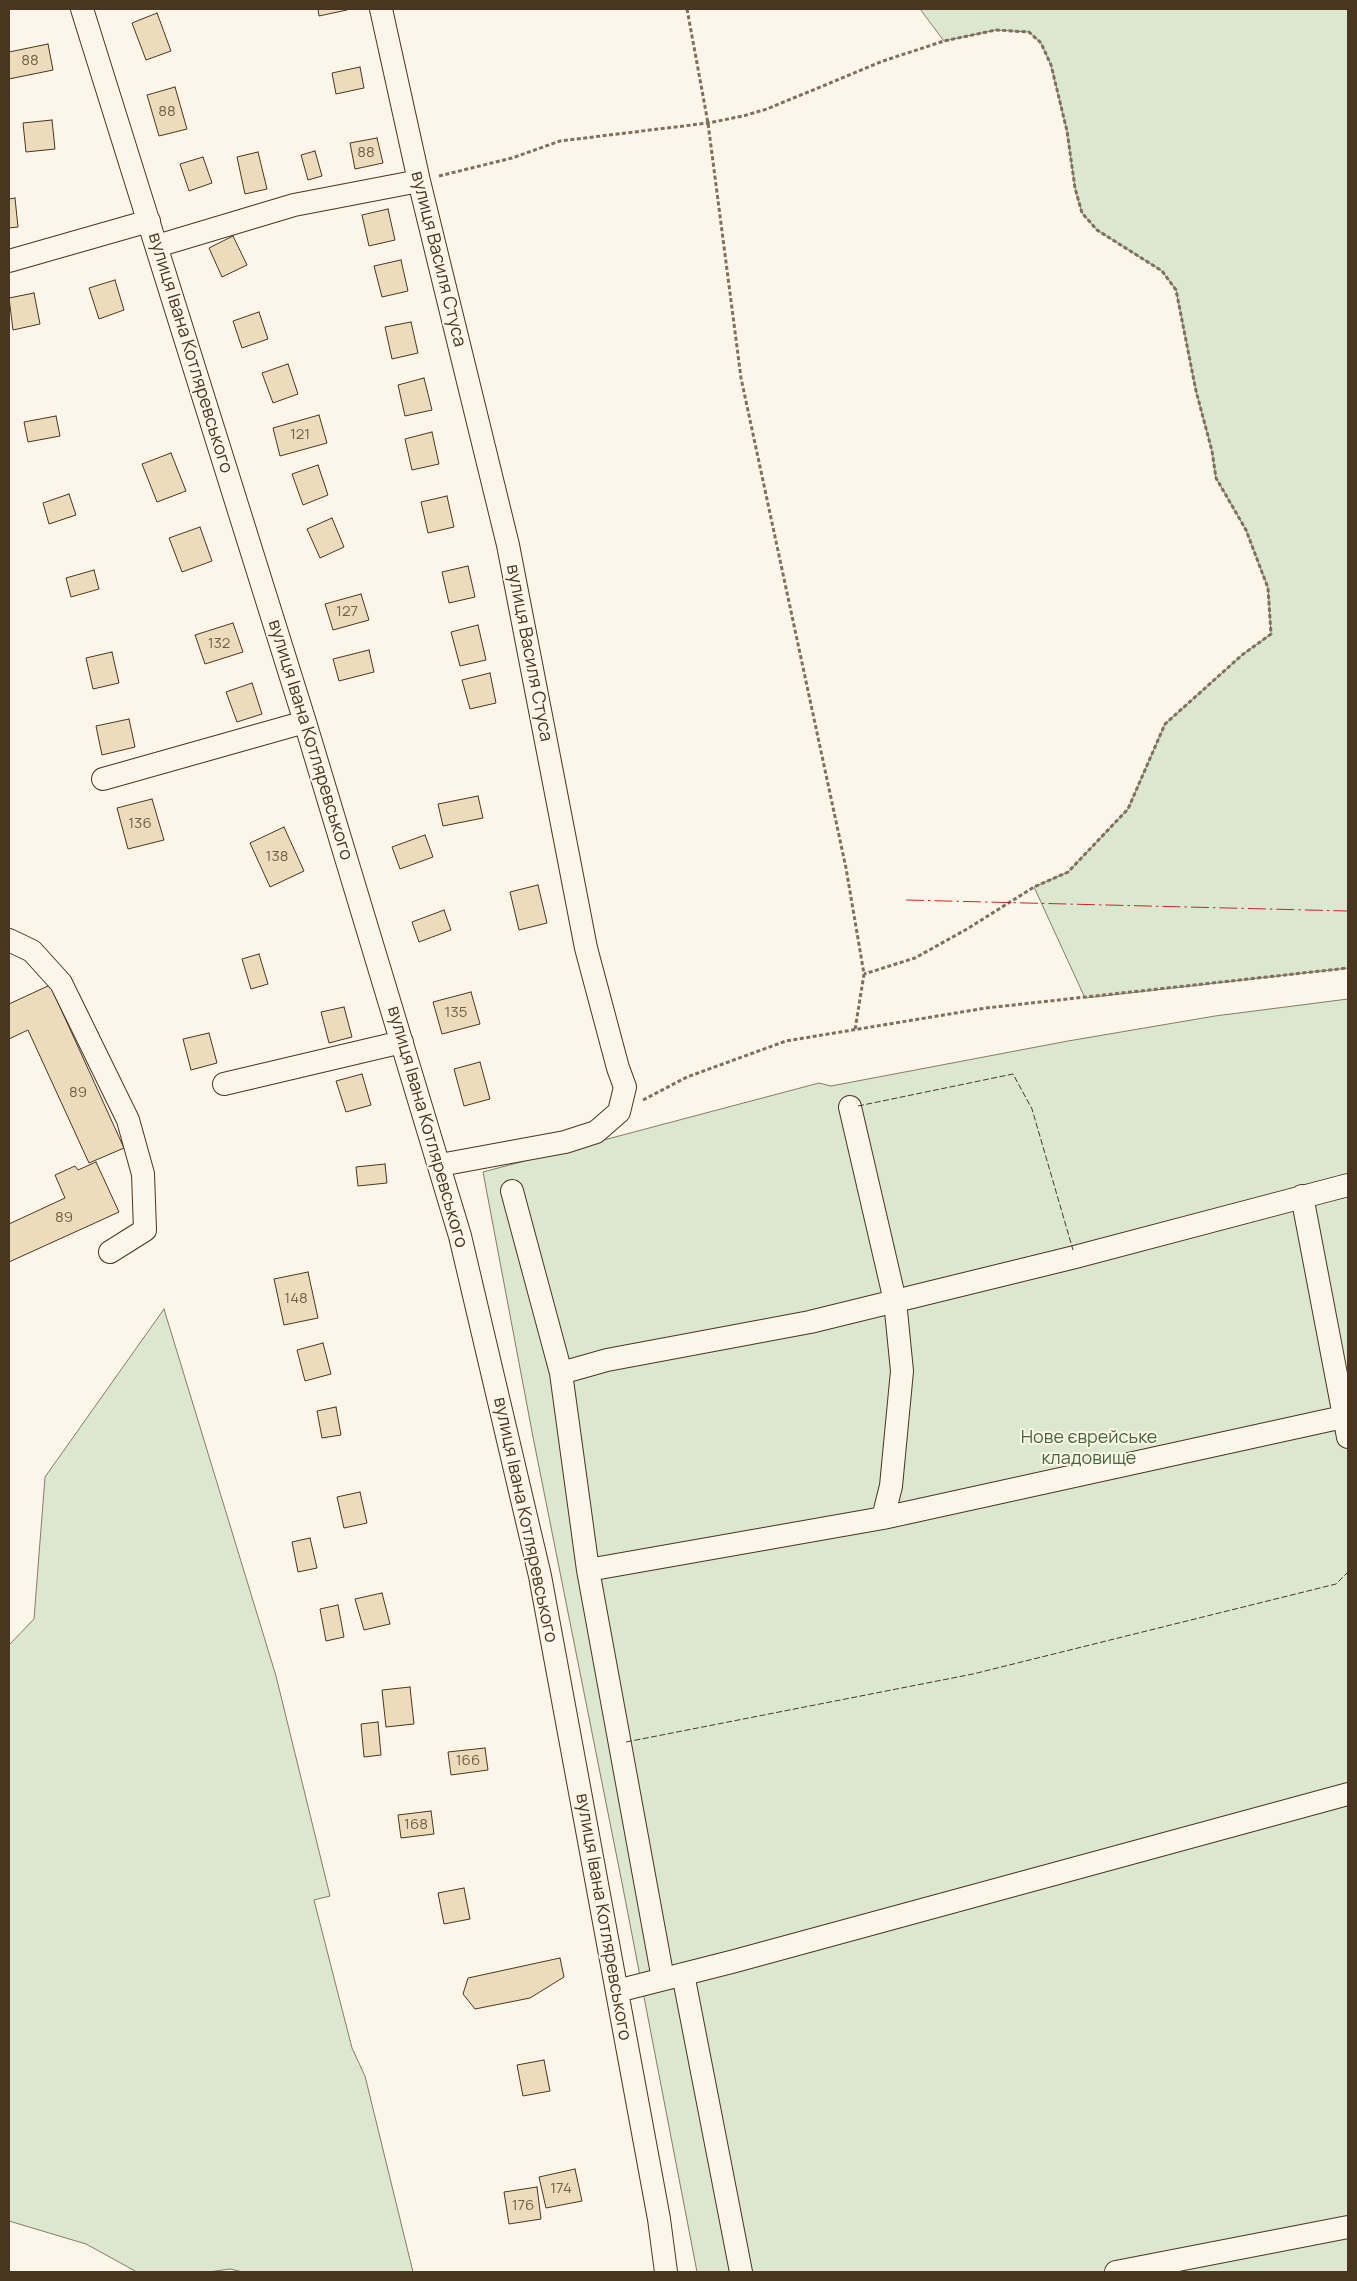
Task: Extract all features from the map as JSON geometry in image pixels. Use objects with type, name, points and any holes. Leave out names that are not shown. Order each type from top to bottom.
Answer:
[{"type":"street","name":"вулиця Івана Котляревського","points":[[82,9],[305,722],[460,1236],[540,1576],[659,2219],[666,2272]]},
{"type":"street","name":"вулиця Василя Стуса","points":[[381,9],[419,181],[508,545],[586,948],[618,1068],[625,1087],[619,1112]]},
{"type":"street","points":[[157,246],[294,205],[419,181]]},
{"type":"street","points":[[9,261],[149,221]]},
{"type":"street","points":[[103,779],[305,722]]},
{"type":"street","points":[[9,940],[32,951],[61,983],[128,1120],[143,1174],[145,1230],[110,1252]]},
{"type":"street","points":[[224,1084],[402,1042]]},
{"type":"street","points":[[850,1107],[895,1301],[902,1371],[892,1486],[883,1518]]},
{"type":"street","points":[[440,1165],[565,1142],[596,1132],[619,1112]]},
{"type":"street","points":[[561,1373],[607,1360],[810,1322],[1075,1258],[1348,1185]]},
{"type":"street","points":[[512,1191],[561,1373],[588,1570],[673,1977],[741,2272]]},
{"type":"street","points":[[588,1570],[883,1518],[1346,1427],[1302,1196]]},
{"type":"street","points":[[617,1991],[1348,1794]]},
{"type":"street","points":[[1116,2272],[1187,2266],[1348,2227]]},
{"type":"path","points":[[687,9],[708,123],[741,378],[846,868],[864,974],[856,1030]]},
{"type":"path","points":[[419,181],[512,158],[560,141],[708,123],[767,109],[883,61],[944,41],[996,30],[1029,32],[1041,43],[1051,65],[1067,131],[1075,188],[1082,213],[1097,230],[1162,271],[1176,290],[1196,391],[1212,451],[1216,478],[1246,530],[1268,588],[1271,634],[1242,654],[1165,724],[1128,809],[1068,872],[1034,887],[967,929],[915,958],[864,974]]},
{"type":"path","points":[[619,1112],[687,1077],[786,1041],[986,1008],[1348,968]]},
{"type":"green space","points":[[920,9],[1348,9],[1348,968],[1085,998],[1034,887],[1068,872],[1128,809],[1165,724],[1242,655],[1271,634],[1268,588],[1246,530],[1216,478],[1212,451],[1196,391],[1176,290],[1162,271],[1097,230],[1082,213],[1075,188],[1067,131],[1051,65],[1041,43],[1029,32],[996,30],[944,41]]},
{"type":"green space","name":"Нове єврейське кладовище","points":[[1348,999],[1348,2272],[697,2272],[533,1437],[483,1172],[819,1083],[831,1086],[1068,1041],[1215,1016]]},
{"type":"green space","points":[[164,1309],[276,1676],[330,1896],[314,1900],[352,2048],[365,2076],[413,2272],[243,2272],[230,2269],[208,2272],[137,2272],[86,2244],[9,2221],[9,1645],[34,1619],[45,1477]]},
{"type":"building","points":[[318,9],[347,9],[347,10],[319,16]]},
{"type":"building","points":[[157,13],[171,51],[146,60],[132,23]]},
{"type":"building","points":[[48,44],[53,70],[9,79],[9,52]]},
{"type":"building","points":[[360,67],[364,88],[336,94],[332,73]]},
{"type":"building","points":[[175,87],[187,129],[159,136],[147,95]]},
{"type":"building","points":[[52,120],[55,149],[26,152],[23,123]]},
{"type":"building","points":[[377,138],[383,163],[355,169],[350,143]]},
{"type":"building","points":[[315,151],[322,176],[308,180],[301,155]]},
{"type":"building","points":[[258,152],[267,189],[245,194],[237,157]]},
{"type":"building","points":[[203,157],[212,183],[189,191],[180,164]]},
{"type":"building","points":[[15,198],[18,227],[9,228],[9,199]]},
{"type":"building","points":[[388,209],[395,240],[369,246],[362,215]]},
{"type":"building","points":[[233,236],[247,265],[222,277],[209,248]]},
{"type":"building","points":[[401,260],[408,291],[382,297],[374,266]]},
{"type":"building","points":[[115,280],[124,310],[99,319],[89,288]]},
{"type":"building","points":[[34,293],[40,324],[13,330],[9,298]]},
{"type":"building","points":[[259,312],[268,339],[242,348],[233,321]]},
{"type":"building","points":[[411,322],[418,353],[392,359],[385,327]]},
{"type":"building","points":[[288,364],[298,394],[273,403],[262,373]]},
{"type":"building","points":[[424,378],[432,410],[405,416],[398,385]]},
{"type":"building","points":[[319,415],[327,443],[280,456],[273,428]]},
{"type":"building","points":[[56,416],[60,436],[28,442],[24,422]]},
{"type":"building","points":[[432,432],[439,464],[412,470],[405,439]]},
{"type":"building","points":[[171,453],[186,491],[157,502],[142,464]]},
{"type":"building","points":[[318,465],[328,495],[303,505],[292,474]]},
{"type":"building","points":[[69,494],[76,515],[49,524],[43,503]]},
{"type":"building","points":[[447,496],[454,527],[428,533],[421,502]]},
{"type":"building","points":[[332,518],[344,547],[320,558],[307,529]]},
{"type":"building","points":[[200,527],[212,561],[182,572],[169,538]]},
{"type":"building","points":[[468,566],[475,597],[449,603],[442,572]]},
{"type":"building","points":[[94,570],[99,589],[71,597],[66,578]]},
{"type":"building","points":[[361,594],[369,620],[333,630],[325,604]]},
{"type":"building","points":[[233,623],[243,652],[205,664],[195,635]]},
{"type":"building","points":[[478,625],[486,660],[460,666],[451,632]]},
{"type":"building","points":[[369,650],[374,672],[339,681],[333,659]]},
{"type":"building","points":[[112,652],[119,683],[93,689],[86,658]]},
{"type":"building","points":[[490,673],[496,703],[470,709],[462,680]]},
{"type":"building","points":[[252,683],[262,714],[237,722],[226,692]]},
{"type":"building","points":[[129,719],[135,747],[102,755],[96,726]]},
{"type":"building","points":[[478,796],[483,818],[443,826],[438,804]]},
{"type":"building","points":[[152,799],[164,840],[128,849],[117,808]]},
{"type":"building","points":[[284,827],[304,871],[270,887],[250,843]]},
{"type":"building","points":[[425,835],[433,857],[400,869],[392,847]]},
{"type":"building","points":[[538,885],[547,923],[519,930],[510,892]]},
{"type":"building","points":[[444,910],[451,930],[419,942],[412,922]]},
{"type":"building","points":[[259,954],[268,984],[251,989],[242,959]]},
{"type":"building","points":[[50,985],[124,1148],[89,1163],[28,1030],[9,1039],[9,1004]]},
{"type":"building","points":[[471,992],[480,1024],[442,1034],[433,1002]]},
{"type":"building","points":[[344,1007],[352,1037],[329,1043],[321,1012]]},
{"type":"building","points":[[209,1033],[217,1063],[191,1070],[183,1039]]},
{"type":"building","points":[[480,1062],[490,1099],[464,1106],[454,1069]]},
{"type":"building","points":[[362,1074],[371,1105],[346,1112],[336,1081]]},
{"type":"building","points":[[96,1162],[119,1212],[9,1262],[9,1224],[65,1198],[55,1175],[75,1166],[78,1170]]},
{"type":"building","points":[[385,1164],[387,1183],[358,1186],[356,1167]]},
{"type":"building","points":[[308,1272],[318,1318],[284,1325],[274,1279]]},
{"type":"building","points":[[323,1343],[331,1374],[305,1381],[297,1350]]},
{"type":"building","points":[[336,1407],[341,1435],[322,1438],[317,1411]]},
{"type":"building","points":[[360,1492],[367,1523],[344,1528],[337,1497]]},
{"type":"building","points":[[310,1538],[317,1568],[298,1572],[292,1542]]},
{"type":"building","points":[[382,1593],[390,1624],[364,1630],[355,1599]]},
{"type":"building","points":[[338,1605],[344,1637],[326,1641],[320,1609]]},
{"type":"building","points":[[410,1687],[414,1724],[386,1727],[382,1690]]},
{"type":"building","points":[[378,1722],[381,1755],[364,1757],[361,1724]]},
{"type":"building","points":[[485,1748],[488,1770],[451,1775],[448,1752]]},
{"type":"building","points":[[431,1811],[434,1834],[401,1838],[398,1815]]},
{"type":"building","points":[[464,1888],[470,1919],[444,1924],[438,1893]]},
{"type":"building","points":[[560,1958],[564,1977],[530,1998],[475,2009],[463,1994],[468,1978]]},
{"type":"building","points":[[544,2060],[550,2091],[523,2096],[517,2065]]},
{"type":"building","points":[[575,2169],[582,2201],[546,2208],[539,2177]]},
{"type":"building","points":[[537,2187],[541,2219],[509,2224],[504,2192]]},
{"type":"fence","points":[[858,1106],[1013,1074],[1032,1109],[1073,1250]]},
{"type":"fence","points":[[626,1742],[973,1674],[1336,1584],[1348,1572]]},
{"type":"power","points":[[906,900],[1348,911]]}]
